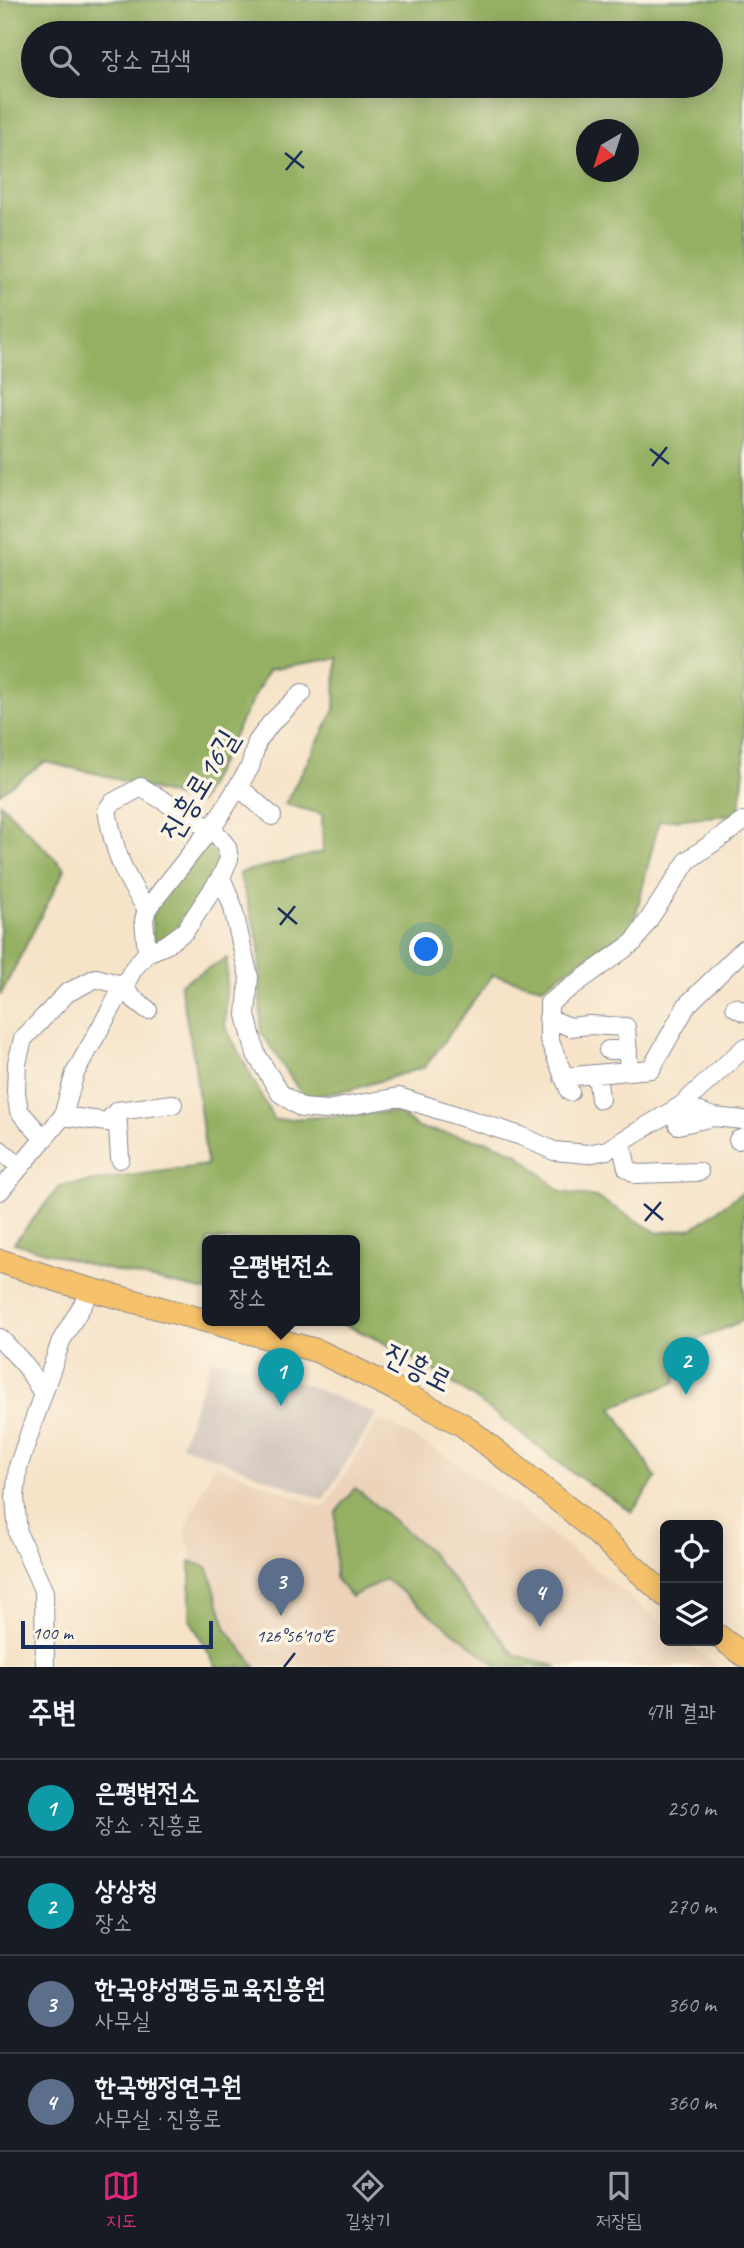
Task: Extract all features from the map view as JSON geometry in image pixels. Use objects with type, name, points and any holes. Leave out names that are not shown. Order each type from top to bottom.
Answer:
[{"type":"main road","name":"진흥로","points":[[0,1261],[202,1319]]},
{"type":"main road","name":"진흥로","points":[[227,1326],[318,1351],[463,1425],[573,1512],[660,1590]]},
{"type":"main road","points":[[723,1640],[744,1655]]},
{"type":"street","name":"진흥로16길","points":[[212,828],[141,787],[112,803],[107,810],[112,841],[129,884],[147,909],[212,828],[250,766],[257,742],[271,723],[302,693]]},
{"type":"street","points":[[239,787],[272,816]]},
{"type":"street","points":[[744,821],[688,860],[634,942],[549,1003],[543,1042],[567,1085],[597,1075],[651,1069],[687,1005],[744,949]]},
{"type":"street","points":[[0,1191],[63,1116],[75,1073],[134,968],[147,953],[166,945],[185,931],[221,877],[229,859],[227,847],[212,828]]},
{"type":"street","points":[[221,877],[232,904],[249,977],[246,1015],[256,1054],[280,1093],[302,1108],[327,1110],[399,1097],[521,1136],[554,1152],[588,1154],[607,1150],[682,1105],[744,1048]]},
{"type":"street","points":[[147,909],[144,920],[147,953]]},
{"type":"street","points":[[44,1139],[19,1111],[8,1090],[23,1039],[67,993],[96,978],[125,986],[130,996],[148,1010]]},
{"type":"street","points":[[548,1018],[570,1027],[626,1027],[629,1071]]},
{"type":"street","points":[[608,1050],[628,1050]]},
{"type":"street","points":[[724,1068],[744,1070]]},
{"type":"street","points":[[597,1075],[600,1099]]},
{"type":"street","points":[[63,1116],[107,1122],[117,1111],[173,1104]]},
{"type":"street","points":[[682,1105],[713,1117]]},
{"type":"street","points":[[117,1111],[120,1159]]},
{"type":"street","points":[[678,1125],[713,1117],[743,1118]]},
{"type":"street","points":[[621,1142],[627,1168],[636,1174],[699,1172]]},
{"type":"street","points":[[0,1150],[20,1167]]},
{"type":"street","points":[[39,1664],[44,1592],[18,1534],[15,1498],[18,1467],[81,1286]]},
{"type":"street","points":[[0,1338],[21,1360],[42,1392]]},
{"type":"shaded area","points":[[212,1358],[289,1378],[377,1414],[323,1500],[181,1445]]},
{"type":"shaded area","points":[[378,1420],[391,1424],[455,1462],[510,1501],[660,1621],[660,1646],[692,1646],[719,1667],[246,1667],[210,1621],[185,1531],[214,1464],[324,1508]]},
{"type":"green space","points":[[0,0],[744,0],[744,528],[741,534],[744,546],[744,769],[739,814],[659,821],[633,926],[542,987],[493,975],[425,1067],[350,1090],[304,1098],[261,1032],[259,943],[239,873],[323,852],[322,814],[285,804],[335,709],[336,659],[268,670],[199,803],[99,774],[45,762],[0,793]]},
{"type":"green space","points":[[0,803],[65,869],[0,996]]},
{"type":"green space","points":[[209,838],[220,850],[219,865],[178,934],[154,946],[151,910]]},
{"type":"green space","points":[[227,958],[225,1026],[274,1120],[397,1112],[419,1128],[490,1142],[517,1153],[561,1192],[596,1197],[658,1233],[693,1228],[744,1191],[744,1320],[676,1349],[676,1382],[612,1407],[656,1478],[632,1512],[573,1473],[473,1397],[425,1365],[346,1326],[360,1326],[360,1235],[202,1235],[202,1290],[97,1267],[14,1243],[60,1186],[207,1165],[194,1059],[180,984]]},
{"type":"green space","points":[[355,1488],[427,1549],[515,1655],[559,1667],[499,1667],[385,1579],[351,1597],[335,1578],[336,1512]]},
{"type":"green space","points":[[190,1561],[208,1568],[227,1630],[256,1667],[216,1667],[190,1619]]},
{"type":"place","name":"상상청","points":[[686,1395]]},
{"type":"place","name":"은평변전소","points":[[281,1406]]},
{"type":"place","name":"한국양성평등교육진흥원","points":[[281,1616]]},
{"type":"place","name":"한국행정연구원","points":[[540,1627]]}]
